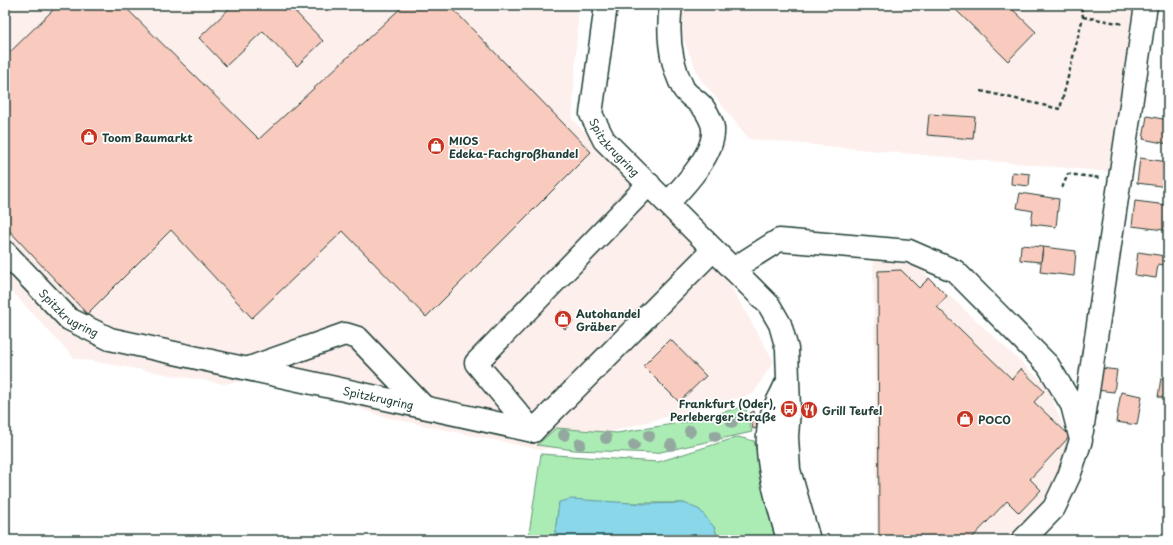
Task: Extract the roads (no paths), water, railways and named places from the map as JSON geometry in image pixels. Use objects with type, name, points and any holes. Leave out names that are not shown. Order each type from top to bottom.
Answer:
[{"type":"street","name":"Spitzkrugring","points":[[606,5],[591,114],[604,140],[769,305],[780,324],[787,349],[789,409],[786,437],[789,470],[809,540]]},
{"type":"street","points":[[668,203],[691,180],[709,149],[714,129],[704,108],[684,90],[672,58],[668,27],[671,5]]},
{"type":"street","points":[[1023,540],[1054,508],[1069,476],[1081,440],[1146,5]]},
{"type":"street","points":[[648,184],[476,363],[533,431],[713,250]]},
{"type":"street","points":[[733,269],[779,240],[909,251],[955,271],[1048,365],[1072,406],[1081,440]]},
{"type":"street","name":"Spitzkrugring","points":[[5,252],[69,319],[110,338],[533,431]]},
{"type":"street","points":[[248,368],[345,334],[358,338],[424,407]]},
{"type":"street","points":[[787,383],[771,417],[768,430],[770,465],[788,540]]},
{"type":"water","points":[[571,499],[646,504],[684,503],[700,510],[714,527],[719,540],[554,540],[559,502]]},
{"type":"place","name":"Toom Baumarkt","points":[[89,137]]},
{"type":"place","name":"MIOS Edeka-Fachgroßhandel","points":[[436,146]]},
{"type":"place","name":"Autohandel Gräber","points":[[563,319]]},
{"type":"place","name":"Frankfurt (Oder), Perleberger Straße","points":[[789,409]]},
{"type":"place","name":"Grill Teufel","points":[[809,410]]},
{"type":"place","name":"POCO","points":[[965,419]]}]
